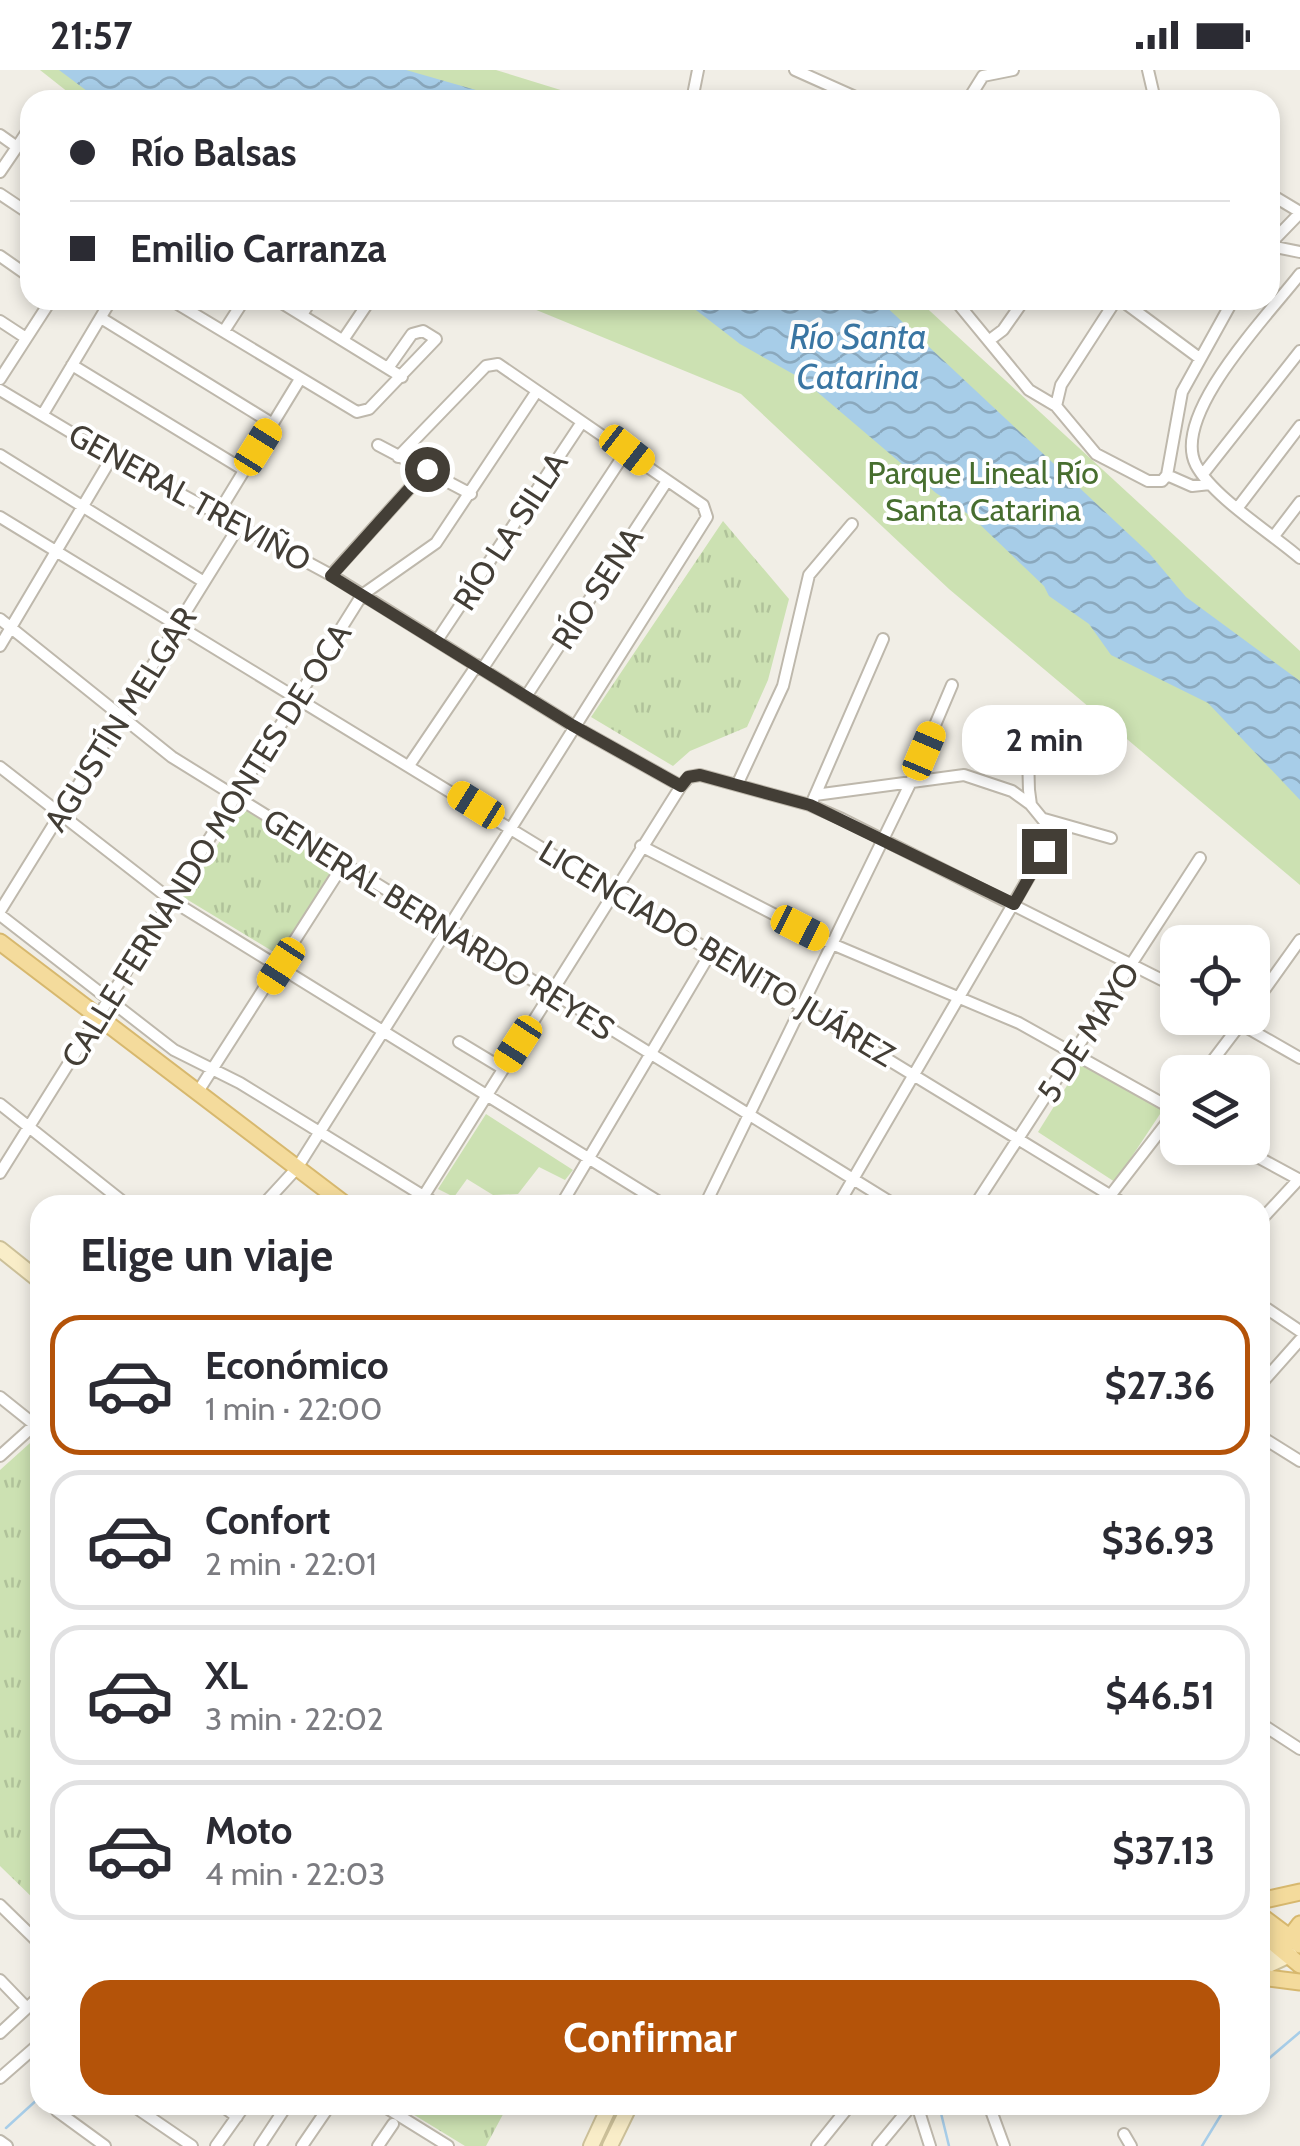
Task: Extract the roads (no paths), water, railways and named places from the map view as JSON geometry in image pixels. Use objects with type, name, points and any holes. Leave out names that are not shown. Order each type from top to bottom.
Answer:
[{"type":"main road","points":[[0,931],[5,944],[104,1008],[198,1090],[333,1195]]},
{"type":"main road","points":[[0,1248],[30,1274]]},
{"type":"main road","points":[[1270,1899],[1300,1892]]},
{"type":"main road","points":[[1270,1963],[1294,1950],[1300,1924]]},
{"type":"main road","points":[[1270,1925],[1294,1950]]},
{"type":"main road","points":[[1270,1937],[1294,1950]]},
{"type":"main road","points":[[1270,1978],[1300,1982]]},
{"type":"main road","points":[[591,2146],[605,2115]]},
{"type":"main road","points":[[610,2146],[625,2115]]},
{"type":"street","points":[[794,70],[839,90]]},
{"type":"street","points":[[978,73],[1013,70]]},
{"type":"street","points":[[0,135],[17,147]]},
{"type":"street","points":[[0,172],[20,142]]},
{"type":"street","points":[[1280,234],[1300,213]]},
{"type":"street","points":[[1280,300],[1300,274]]},
{"type":"street","points":[[0,379],[44,310]]},
{"type":"street","points":[[43,414],[105,310]]},
{"type":"street","points":[[188,310],[356,412],[368,409],[402,378],[436,342],[434,337],[421,331],[412,334],[388,368]]},
{"type":"street","points":[[224,331],[238,310]]},
{"type":"street","points":[[293,310],[402,378]]},
{"type":"street","points":[[302,315],[305,310]]},
{"type":"street","points":[[343,340],[363,310]]},
{"type":"street","points":[[963,310],[1030,390],[1056,406],[1086,445],[1112,465],[1148,482],[1162,481],[1166,475],[1176,414],[1198,357],[1227,310]]},
{"type":"street","points":[[991,339],[1004,330],[1017,310]]},
{"type":"street","points":[[1056,406],[1060,386],[1111,310]]},
{"type":"street","points":[[1132,310],[1198,357]]},
{"type":"street","points":[[1272,310],[1200,404],[1192,446],[1206,479],[1300,558]]},
{"type":"street","points":[[101,318],[273,424]]},
{"type":"street","points":[[0,321],[26,338]]},
{"type":"street","points":[[1166,475],[1192,486],[1206,479],[1300,351]]},
{"type":"street","points":[[272,1195],[297,1168],[509,825],[707,517],[702,505],[627,450],[498,364],[486,366],[398,457]]},
{"type":"street","points":[[72,365],[244,470]]},
{"type":"street","points":[[217,515],[300,378]]},
{"type":"street","name":"GENERAL TREVIÑO","points":[[0,390],[331,576],[572,725],[681,786]]},
{"type":"street","name":"CALLE FERNANDO MONTES DE OCA","points":[[0,1174],[362,595],[431,548],[537,391]]},
{"type":"street","name":"RÍO LA SILLA","points":[[438,640],[582,422]]},
{"type":"street","points":[[1239,506],[1300,426]]},
{"type":"street","points":[[378,445],[471,494]]},
{"type":"street","points":[[410,764],[627,450]]},
{"type":"street","points":[[0,454],[204,582]]},
{"type":"street","points":[[0,646],[112,456]]},
{"type":"street","points":[[331,576],[427,469]]},
{"type":"street","name":"RÍO SENA","points":[[527,696],[667,481]]},
{"type":"street","points":[[1274,536],[1300,502]]},
{"type":"street","name":"LICENCIADO BENITO JUÁREZ","points":[[0,517],[300,696],[711,952],[1111,1194]]},
{"type":"street","points":[[738,786],[778,699],[809,575],[852,524]]},
{"type":"street","name":"AGUSTÍN MELGAR","points":[[0,913],[239,526]]},
{"type":"street","name":"GENERAL BERNARDO REYES","points":[[0,619],[121,718],[235,798],[878,1195]]},
{"type":"street","points":[[813,800],[882,640]]},
{"type":"street","points":[[710,1195],[910,784],[952,685]]},
{"type":"street","points":[[1032,805],[1028,756],[1039,726]]},
{"type":"street","points":[[0,768],[172,900],[648,1195]]},
{"type":"street","points":[[425,1195],[612,890],[681,786],[693,775],[813,800],[1160,978]]},
{"type":"street","points":[[813,800],[964,775],[1012,791],[1032,805],[1044,818],[1049,838],[844,1195]]},
{"type":"street","points":[[1044,818],[1112,838]]},
{"type":"street","points":[[641,846],[832,944],[959,995],[1160,1100]]},
{"type":"street","name":"5 DE MAYO","points":[[982,1195],[1200,858]]},
{"type":"street","points":[[198,1090],[214,1072],[343,866]]},
{"type":"street","points":[[0,913],[104,1008],[319,1133],[412,1195]]},
{"type":"street","points":[[1270,982],[1300,940]]},
{"type":"street","points":[[568,1195],[711,952]]},
{"type":"street","points":[[1263,1035],[1300,1058]]},
{"type":"street","points":[[459,1042],[502,1068]]},
{"type":"street","points":[[0,1104],[115,1195]]},
{"type":"street","points":[[1111,1194],[1160,1132]]},
{"type":"street","points":[[1270,1163],[1300,1180],[1270,1211]]},
{"type":"street","points":[[1270,1311],[1300,1331]]},
{"type":"street","points":[[1270,1374],[1300,1340]]},
{"type":"street","points":[[0,1397],[30,1417]]},
{"type":"street","points":[[0,1456],[30,1428]]},
{"type":"street","points":[[1270,1442],[1300,1461]]},
{"type":"street","points":[[1270,1730],[1300,1749]]},
{"type":"street","points":[[0,1905],[30,1934]]},
{"type":"street","points":[[0,1980],[27,2008]]},
{"type":"street","points":[[0,2033],[30,2005]]},
{"type":"street","points":[[0,2078],[30,2052]]},
{"type":"street","points":[[62,2115],[106,2146]]},
{"type":"street","points":[[147,2115],[192,2146]]},
{"type":"street","points":[[260,2146],[281,2115]]},
{"type":"street","points":[[302,2146],[323,2115]]},
{"type":"street","points":[[398,2115],[448,2146]]},
{"type":"street","points":[[817,2146],[842,2115]]},
{"type":"street","points":[[878,2146],[905,2115]]},
{"type":"street","points":[[918,2115],[930,2146]]},
{"type":"street","points":[[993,2115],[1004,2146]]},
{"type":"street","points":[[216,2146],[237,2116]]},
{"type":"street","points":[[378,2146],[393,2124]]},
{"type":"street","points":[[1124,2134],[1131,2146]]},
{"type":"street","points":[[0,2141],[7,2146]]},
{"type":"water","points":[[59,70],[406,70],[476,90],[86,90]]},
{"type":"water","name":"Río Santa Catarina","points":[[696,310],[890,310],[1149,553],[1186,597],[1300,681],[1300,800],[1208,703],[1111,655],[1089,624],[1049,596],[1044,586],[971,516],[936,493],[802,379],[740,344]]},
{"type":"waterway","points":[[1270,2058],[1300,2032]]},
{"type":"waterway","points":[[6,2128],[30,2106]]},
{"type":"waterway","points":[[941,2115],[949,2146]]},
{"type":"waterway","points":[[1202,2146],[1221,2115]]},
{"type":"park label","name":"Parque Lineal Río Santa Catarina","points":[[983,490]]}]
